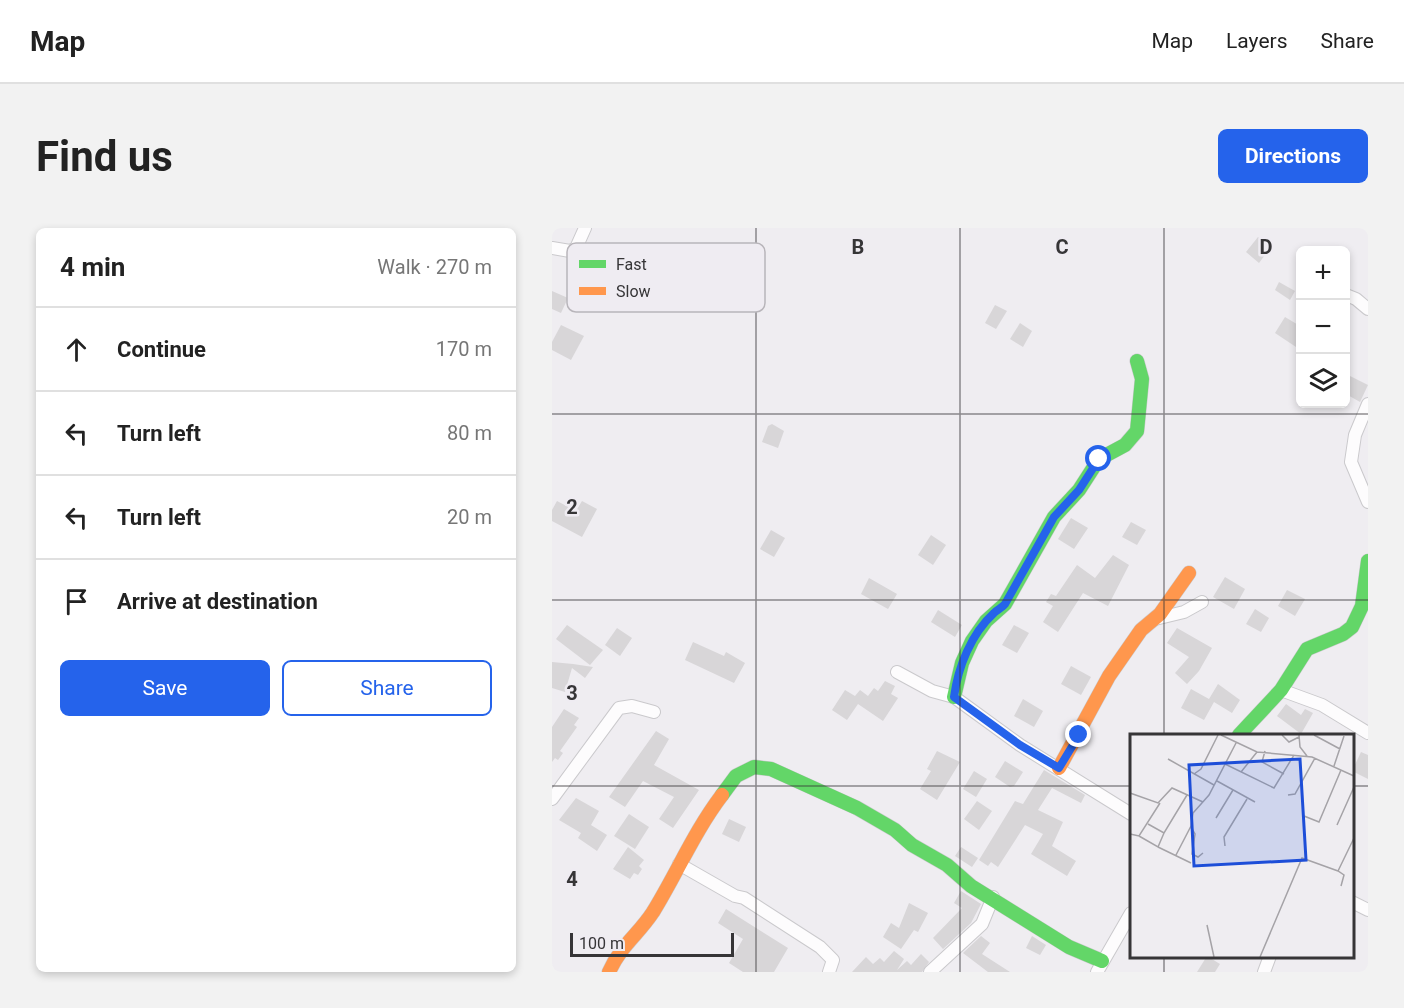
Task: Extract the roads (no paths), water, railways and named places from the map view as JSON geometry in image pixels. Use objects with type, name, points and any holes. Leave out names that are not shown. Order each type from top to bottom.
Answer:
[{"type":"street","points":[[578,243],[585,228]]},
{"type":"street","points":[[552,248],[567,250]]},
{"type":"street","points":[[1350,297],[1368,309]]},
{"type":"street","points":[[954,697],[957,674],[970,645],[994,613],[1005,604],[1054,517],[1079,490],[1099,459],[1125,445],[1137,431],[1142,387],[1137,361]]},
{"type":"street","points":[[1368,404],[1355,435],[1351,462],[1368,502]]},
{"type":"street","points":[[1240,734],[1269,699],[1281,690],[1299,658],[1307,649],[1343,634],[1352,627],[1362,606],[1368,561]]},
{"type":"street","points":[[1059,768],[1079,735],[1109,676],[1141,630],[1155,619],[1189,573]]},
{"type":"street","points":[[1155,619],[1184,612],[1202,602]]},
{"type":"street","points":[[897,672],[932,691],[954,697],[1020,745],[1130,813]]},
{"type":"street","points":[[1281,690],[1322,705],[1368,733]]},
{"type":"street","points":[[552,799],[619,708],[632,706],[654,712]]},
{"type":"street","points":[[609,972],[618,952],[652,913],[701,822],[736,776],[748,768],[761,766],[857,808],[895,830],[912,845],[947,865],[971,886],[993,897],[1100,967],[1130,915]]},
{"type":"street","points":[[679,864],[735,896],[744,898],[820,947],[833,960],[829,972]]},
{"type":"street","points":[[930,972],[982,924],[993,897]]},
{"type":"street","points":[[1353,902],[1368,910]]},
{"type":"street","points":[[1264,972],[1270,957]]}]
